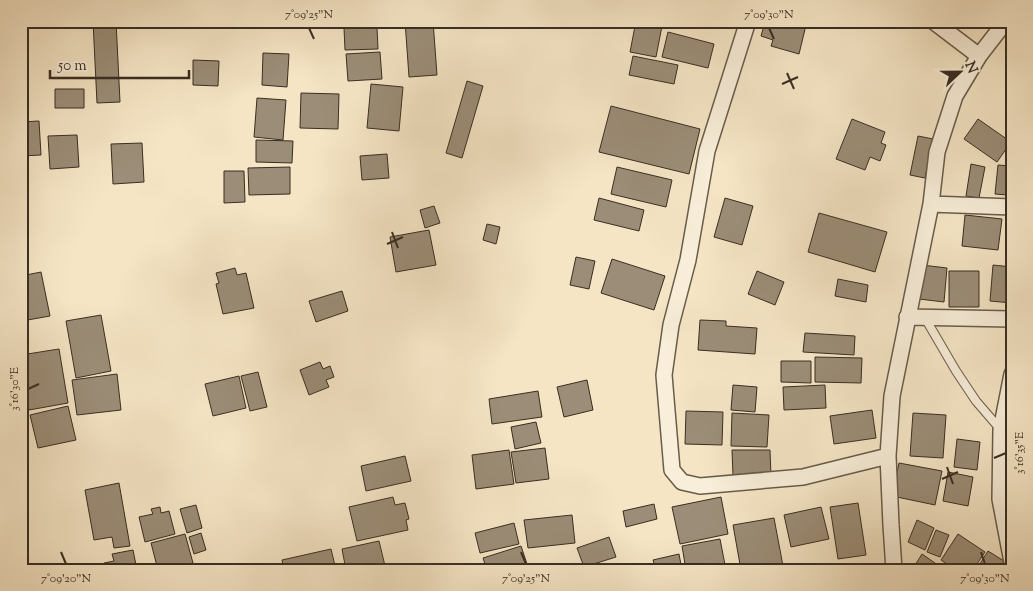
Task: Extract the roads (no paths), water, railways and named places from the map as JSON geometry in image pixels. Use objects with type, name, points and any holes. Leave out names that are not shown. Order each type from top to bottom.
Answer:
[{"type":"street","points":[[748,21],[707,150],[688,260],[671,325],[664,375],[672,470],[682,482],[700,486],[803,477],[888,456]]},
{"type":"street","points":[[933,21],[979,56]]},
{"type":"street","points":[[894,570],[888,456],[892,396],[931,204],[937,152],[955,96],[979,56],[1006,21]]},
{"type":"street","points":[[931,204],[1012,207]]},
{"type":"street","points":[[907,317],[1012,319]]},
{"type":"street","points":[[1012,374],[1001,430],[1000,499],[1012,562]]},
{"type":"lane","points":[[925,317],[976,401],[1001,430]]}]
